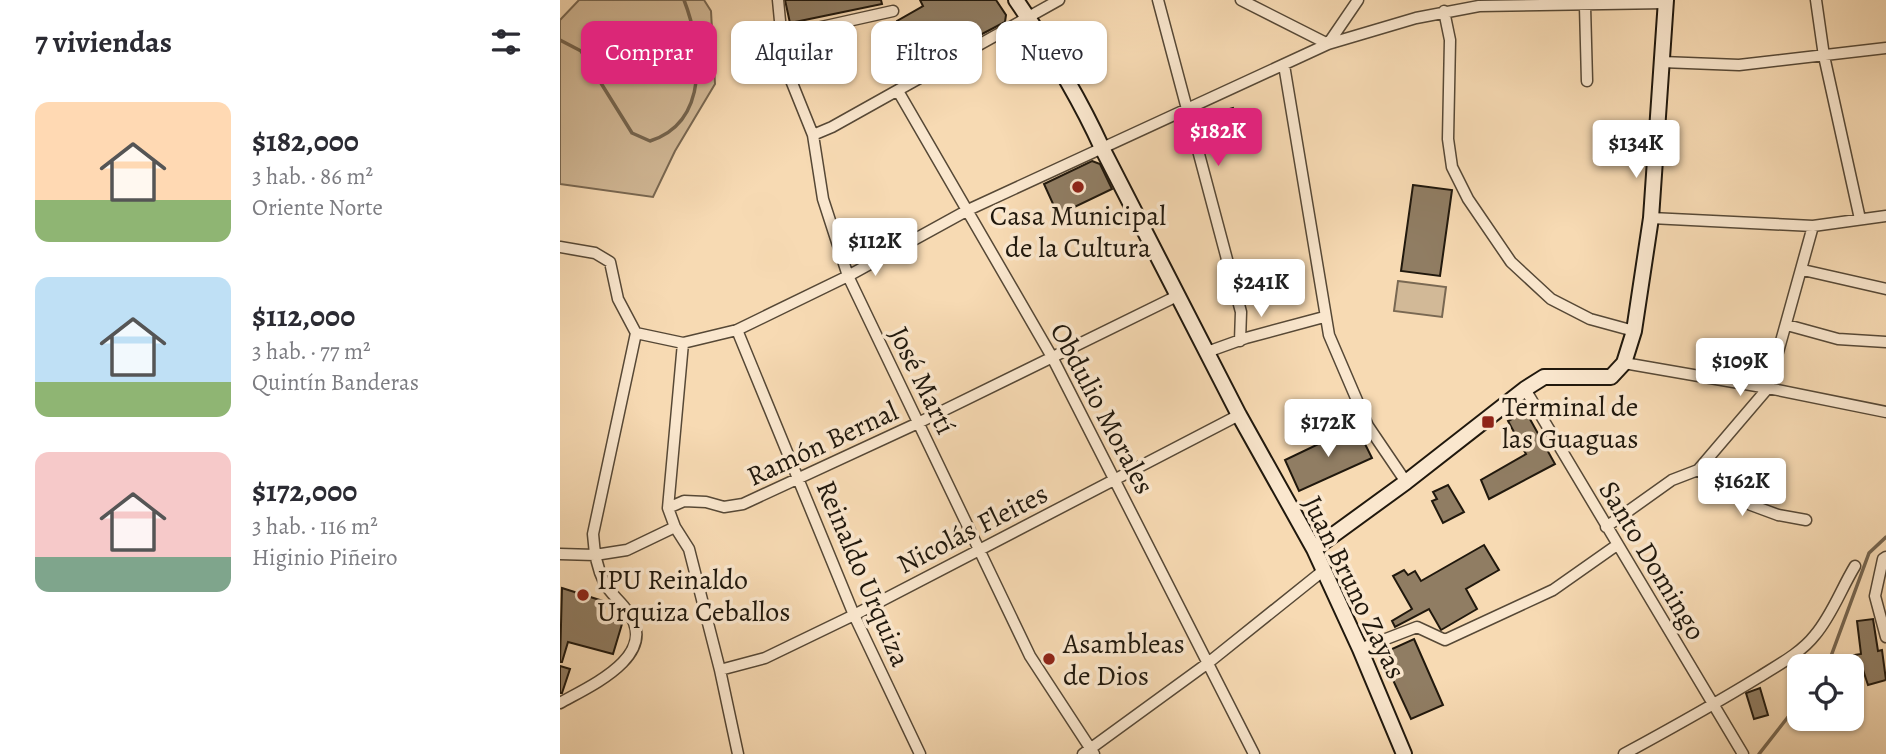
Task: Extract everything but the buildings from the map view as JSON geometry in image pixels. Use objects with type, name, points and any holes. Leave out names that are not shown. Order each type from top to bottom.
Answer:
[{"type":"main road","name":"Juan Bruno Zayas","points":[[1016,0],[1086,112],[1239,415],[1314,549],[1404,754]]},
{"type":"main road","points":[[1314,549],[1544,377],[1611,377],[1624,363],[1634,331],[1651,218],[1666,2]]},
{"type":"street","name":"José Martí","points":[[778,0],[779,21]]},
{"type":"street","points":[[813,135],[898,91],[1059,0]]},
{"type":"street","points":[[1158,0],[1241,312],[1240,341]]},
{"type":"street","points":[[1241,0],[1328,44]]},
{"type":"street","points":[[1328,44],[1358,0]]},
{"type":"street","points":[[1816,0],[1824,56],[1860,219]]},
{"type":"street","points":[[636,333],[683,343],[737,330],[848,276],[968,210],[1328,44],[1444,11],[1479,6],[1585,6],[1666,2]]},
{"type":"street","points":[[1585,6],[1587,81]]},
{"type":"street","points":[[848,21],[893,11]]},
{"type":"street","points":[[1444,11],[1450,40],[1448,139],[1452,167],[1468,199],[1511,262],[1551,299],[1590,319],[1634,331]]},
{"type":"street","points":[[1662,62],[1739,65],[1886,48]]},
{"type":"street","points":[[1284,65],[1329,335],[1368,426],[1406,482]]},
{"type":"street","name":"José Martí","points":[[792,84],[813,135],[822,199],[848,276],[1030,656],[1089,752]]},
{"type":"street","name":"Obdulio Morales","points":[[898,91],[1052,357],[1254,754]]},
{"type":"street","points":[[1651,218],[1813,226],[1886,216]]},
{"type":"street","points":[[1606,527],[1672,480],[1698,470],[1768,388],[1803,270],[1813,226]]},
{"type":"street","points":[[560,247],[595,253],[610,261],[618,299],[636,333],[593,534],[595,555],[604,582],[636,625],[636,640],[628,657],[610,675],[560,703]]},
{"type":"street","points":[[1803,270],[1886,289]]},
{"type":"street","name":"Ramón Bernal","points":[[668,508],[684,501],[706,502],[724,507],[743,504],[918,423],[1177,296]]},
{"type":"street","points":[[1207,352],[1325,317]]},
{"type":"street","points":[[1787,325],[1838,339],[1886,342]]},
{"type":"street","name":"Reinaldo Urquiza","points":[[737,330],[855,615],[920,754]]},
{"type":"street","points":[[683,343],[668,508],[675,527],[690,549],[738,754]]},
{"type":"street","points":[[1624,363],[1886,412]]},
{"type":"street","name":"Santo Domingo","points":[[1525,389],[1744,754]]},
{"type":"street","name":"Nicolás Fleites","points":[[720,670],[765,658],[855,615],[1239,415]]},
{"type":"street","points":[[1698,470],[1751,505],[1778,515],[1806,520]]},
{"type":"street","points":[[560,554],[595,555],[627,550],[675,527]]},
{"type":"street","points":[[1360,649],[1417,627],[1445,640],[1553,590],[1617,545]]},
{"type":"street","points":[[1885,558],[1875,596],[1886,637]]},
{"type":"street","points":[[1624,754],[1713,705],[1789,658],[1813,639],[1829,618],[1837,597],[1855,566]]},
{"type":"street","points":[[1089,752],[1208,663],[1324,570]]},
{"type":"shaded area","points":[[579,0],[704,0],[711,11],[712,21],[581,21],[581,84],[715,84],[675,151],[653,197],[560,184],[560,20]]},
{"type":"shaded area","points":[[1398,281],[1446,287],[1442,317],[1394,311]]},
{"type":"waterway","points":[[560,40],[581,51],[632,133],[650,141],[669,131],[683,117],[692,100],[697,60],[695,39],[684,0]]},
{"type":"waterway","points":[[1832,654],[1869,553],[1886,537]]},
{"type":"waterway","points":[[1759,754],[1787,718]]},
{"type":"place","name":"Casa Municipal de la Cultura","points":[[1078,187]]},
{"type":"place","name":"Terminal de las Guaguas","points":[[1488,422]]},
{"type":"place","name":"IPU Reinaldo Urquiza Ceballos","points":[[583,595]]},
{"type":"place","name":"Asambleas de Dios","points":[[1049,659]]}]
